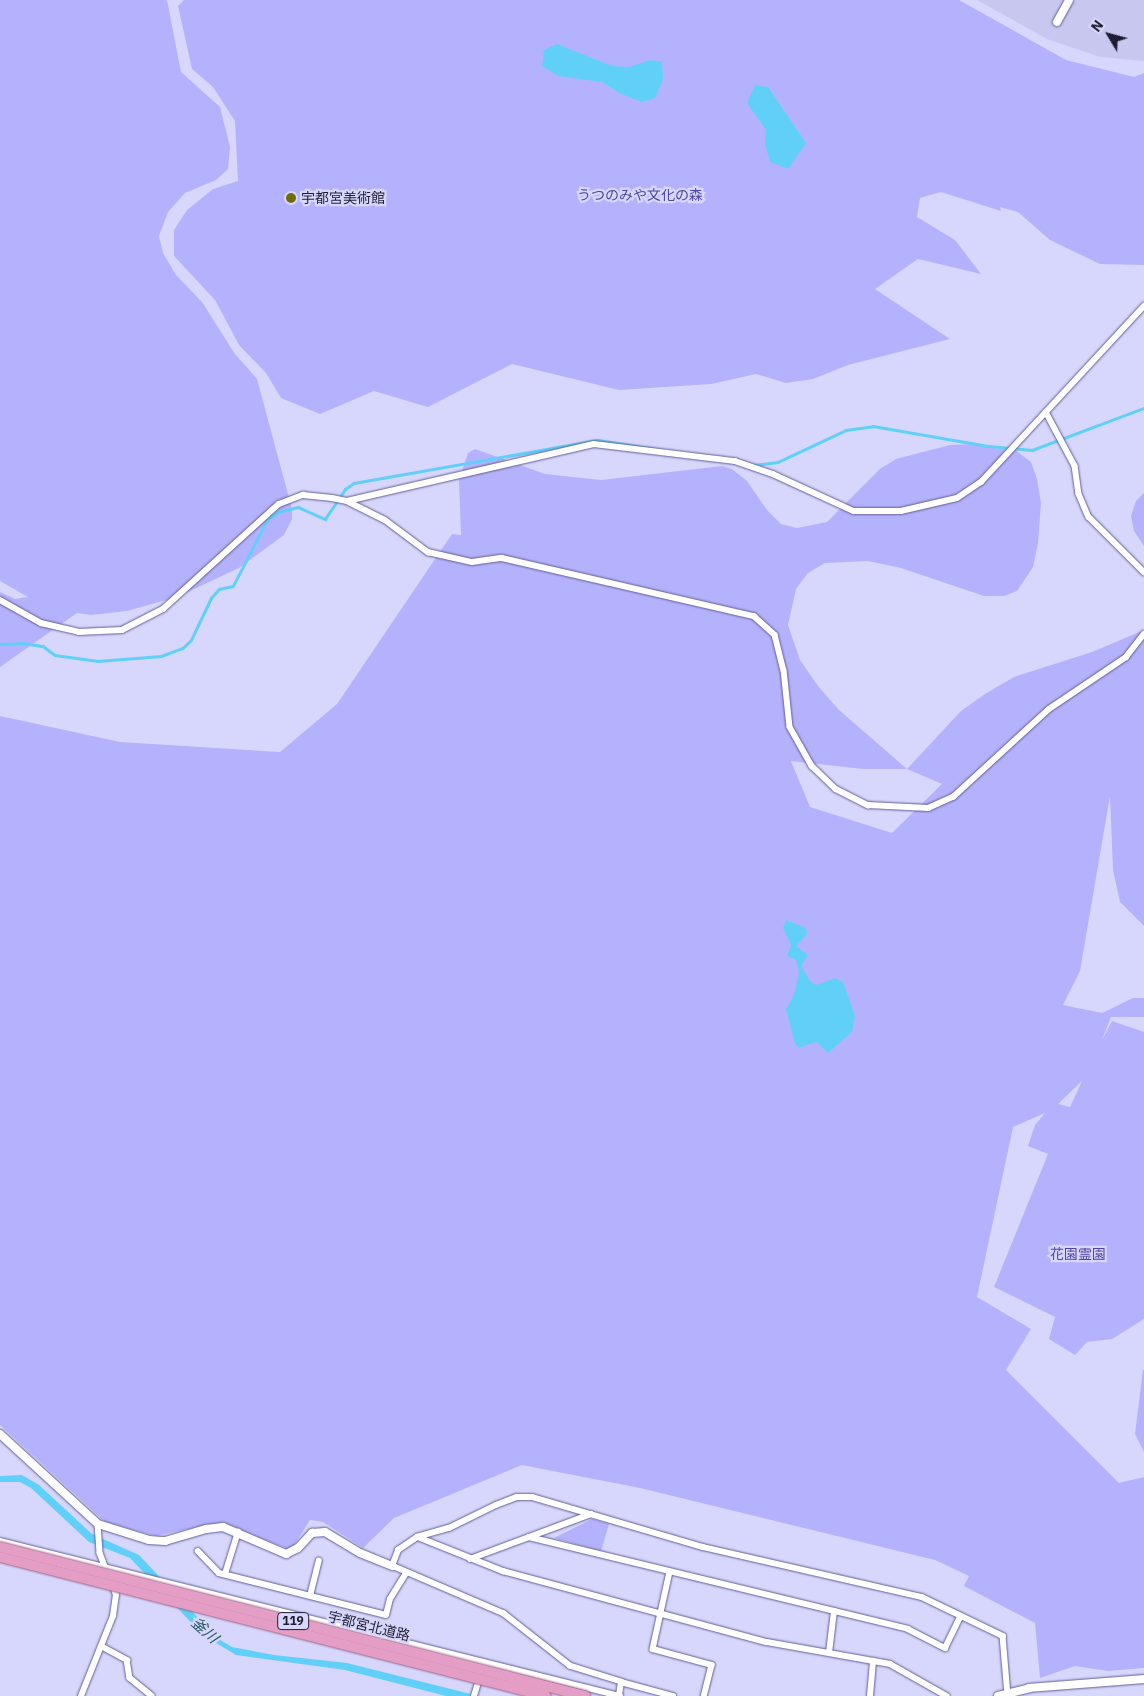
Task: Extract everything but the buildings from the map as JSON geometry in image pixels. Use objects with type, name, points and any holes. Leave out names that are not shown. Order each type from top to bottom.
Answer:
[{"type":"highway","name":"宇都宮北道路","points":[[0,1547],[585,1696]]},
{"type":"highway","name":"宇都宮北道路","points":[[0,1559],[546,1696]]},
{"type":"street","points":[[1057,22],[1069,0]]},
{"type":"street","points":[[347,501],[594,444],[735,461],[773,474],[854,511],[901,511],[957,498],[981,482],[1144,306]]},
{"type":"street","points":[[1046,412],[1075,466],[1079,494],[1088,517],[1144,572]]},
{"type":"street","points":[[0,600],[40,623],[79,632],[122,630],[163,608],[279,504],[303,495],[347,501],[385,520],[428,552],[472,562],[502,558],[754,616],[775,635],[784,670],[790,727],[812,766],[836,789],[868,805],[928,808],[953,797],[1049,709],[1126,657],[1144,634]]},
{"type":"street","points":[[0,1434],[98,1524],[150,1540],[165,1541],[214,1527],[238,1532],[286,1554],[294,1552],[312,1533],[325,1532],[360,1553],[504,1614],[570,1666],[673,1696]]},
{"type":"street","points":[[392,1566],[398,1550],[417,1537],[449,1528],[518,1497],[532,1497],[703,1547],[922,1597],[960,1617],[1003,1636],[1008,1694]]},
{"type":"street","points":[[470,1559],[591,1514]]},
{"type":"street","points":[[81,1696],[113,1616],[114,1591],[100,1553],[98,1524]]},
{"type":"street","points":[[225,1574],[238,1532]]},
{"type":"street","points":[[417,1537],[470,1559],[767,1642],[873,1661],[907,1671],[947,1696]]},
{"type":"street","points":[[529,1537],[908,1629],[944,1648],[960,1617]]},
{"type":"street","points":[[0,1541],[620,1696],[621,1682]]},
{"type":"street","points":[[198,1551],[219,1573],[386,1614],[390,1599],[406,1573]]},
{"type":"street","points":[[0,1559],[114,1591],[528,1696]]},
{"type":"street","points":[[310,1596],[318,1561]]},
{"type":"street","points":[[670,1572],[662,1613],[652,1649],[712,1665],[704,1696]]},
{"type":"street","points":[[829,1653],[834,1611]]},
{"type":"street","points":[[101,1646],[127,1660],[130,1678],[152,1696]]},
{"type":"street","points":[[870,1696],[873,1661]]},
{"type":"street","points":[[998,1696],[1144,1679]]},
{"type":"street","points":[[474,1696],[478,1682]]},
{"type":"shaded area","points":[[977,0],[1144,0],[1144,61],[1100,57],[1047,39]]},
{"type":"green space","points":[[0,0],[167,0],[181,72],[220,107],[230,147],[228,169],[216,180],[185,193],[168,212],[159,236],[163,253],[176,275],[202,302],[235,354],[257,379],[292,509],[292,519],[284,535],[239,568],[177,597],[127,611],[91,615],[77,613],[0,667],[0,592],[15,599],[28,597],[0,581]]},
{"type":"green space","name":"うつのみや文化の森","points":[[184,0],[959,0],[1066,60],[1134,77],[1144,73],[1144,265],[1100,264],[1050,240],[1018,212],[1000,207],[1001,211],[941,192],[920,198],[917,217],[955,240],[981,274],[918,259],[875,289],[950,339],[848,365],[813,379],[786,383],[756,374],[711,384],[619,390],[512,364],[428,407],[374,391],[320,414],[281,398],[266,373],[239,345],[215,300],[174,256],[174,230],[187,210],[213,189],[238,181],[235,121],[213,87],[192,69],[178,6]]},
{"type":"green space","name":"花園霊園","points":[[977,444],[1015,450],[1031,462],[1037,479],[1041,503],[1038,543],[1033,567],[1017,591],[1004,596],[984,596],[901,568],[868,561],[825,563],[808,573],[796,589],[788,625],[800,660],[818,686],[839,710],[907,769],[961,711],[985,694],[1014,677],[1092,652],[1144,630],[1144,926],[1120,902],[1113,870],[1110,796],[1080,971],[1063,1005],[1102,1013],[1133,998],[1144,998],[1144,1017],[1111,1017],[1102,1040],[1112,1021],[1144,1032],[1144,1319],[1112,1339],[1087,1342],[1075,1355],[1049,1339],[1055,1317],[994,1287],[1048,1154],[1028,1146],[1035,1125],[1045,1113],[1013,1127],[977,1297],[1031,1329],[1006,1370],[1119,1483],[1144,1477],[1144,1668],[1108,1671],[1075,1666],[1040,1678],[1035,1623],[964,1586],[969,1576],[935,1560],[640,1488],[522,1465],[394,1518],[363,1548],[323,1522],[310,1520],[291,1550],[230,1526],[211,1524],[156,1536],[105,1522],[0,1425],[0,716],[120,742],[280,752],[337,704],[452,534],[461,535],[459,480],[468,453],[475,449],[545,474],[601,480],[722,466],[732,469],[747,481],[767,510],[781,524],[797,528],[827,522],[880,469],[896,459],[950,445]],"holes":[[[791,761],[863,769],[907,769],[942,784],[892,833],[810,807]],[[1082,1081],[1070,1107],[1058,1104]]]},
{"type":"green space","points":[[1144,493],[1144,546],[1134,531],[1131,516],[1136,501]]},
{"type":"green space","points":[[1144,1370],[1144,1452],[1135,1434]]},
{"type":"green space","points":[[592,1519],[609,1524],[601,1551],[554,1538]]},
{"type":"water","points":[[557,44],[612,66],[628,67],[651,60],[662,62],[663,79],[655,98],[642,102],[619,93],[602,82],[558,76],[542,66],[544,50]]},
{"type":"water","points":[[755,85],[768,87],[806,143],[788,169],[770,162],[765,144],[766,130],[747,103]]},
{"type":"water","points":[[786,920],[806,928],[807,934],[796,946],[808,955],[801,966],[810,981],[816,985],[835,978],[843,982],[855,1016],[852,1032],[828,1053],[816,1042],[799,1048],[795,1044],[786,1009],[794,995],[799,973],[796,960],[787,956],[791,945],[783,928]]},
{"type":"water","name":"釜川","points":[[22,1475],[39,1485],[92,1534],[139,1555],[217,1638],[232,1647],[274,1655],[347,1663],[479,1696],[446,1696],[345,1670],[236,1655],[203,1635],[130,1558],[89,1542],[31,1488],[20,1482],[0,1482],[0,1476]]},
{"type":"waterway","points":[[753,465],[778,462],[846,430],[873,426],[989,446],[1032,450],[1144,408]]},
{"type":"waterway","points":[[0,644],[23,643],[43,646],[55,655],[98,661],[161,656],[183,648],[191,640],[211,598],[219,589],[233,586],[267,520],[278,512],[298,507],[325,519],[345,489],[354,483],[598,440],[657,449]]},
{"type":"place","name":"宇都宮美術館","points":[[291,198]]}]
